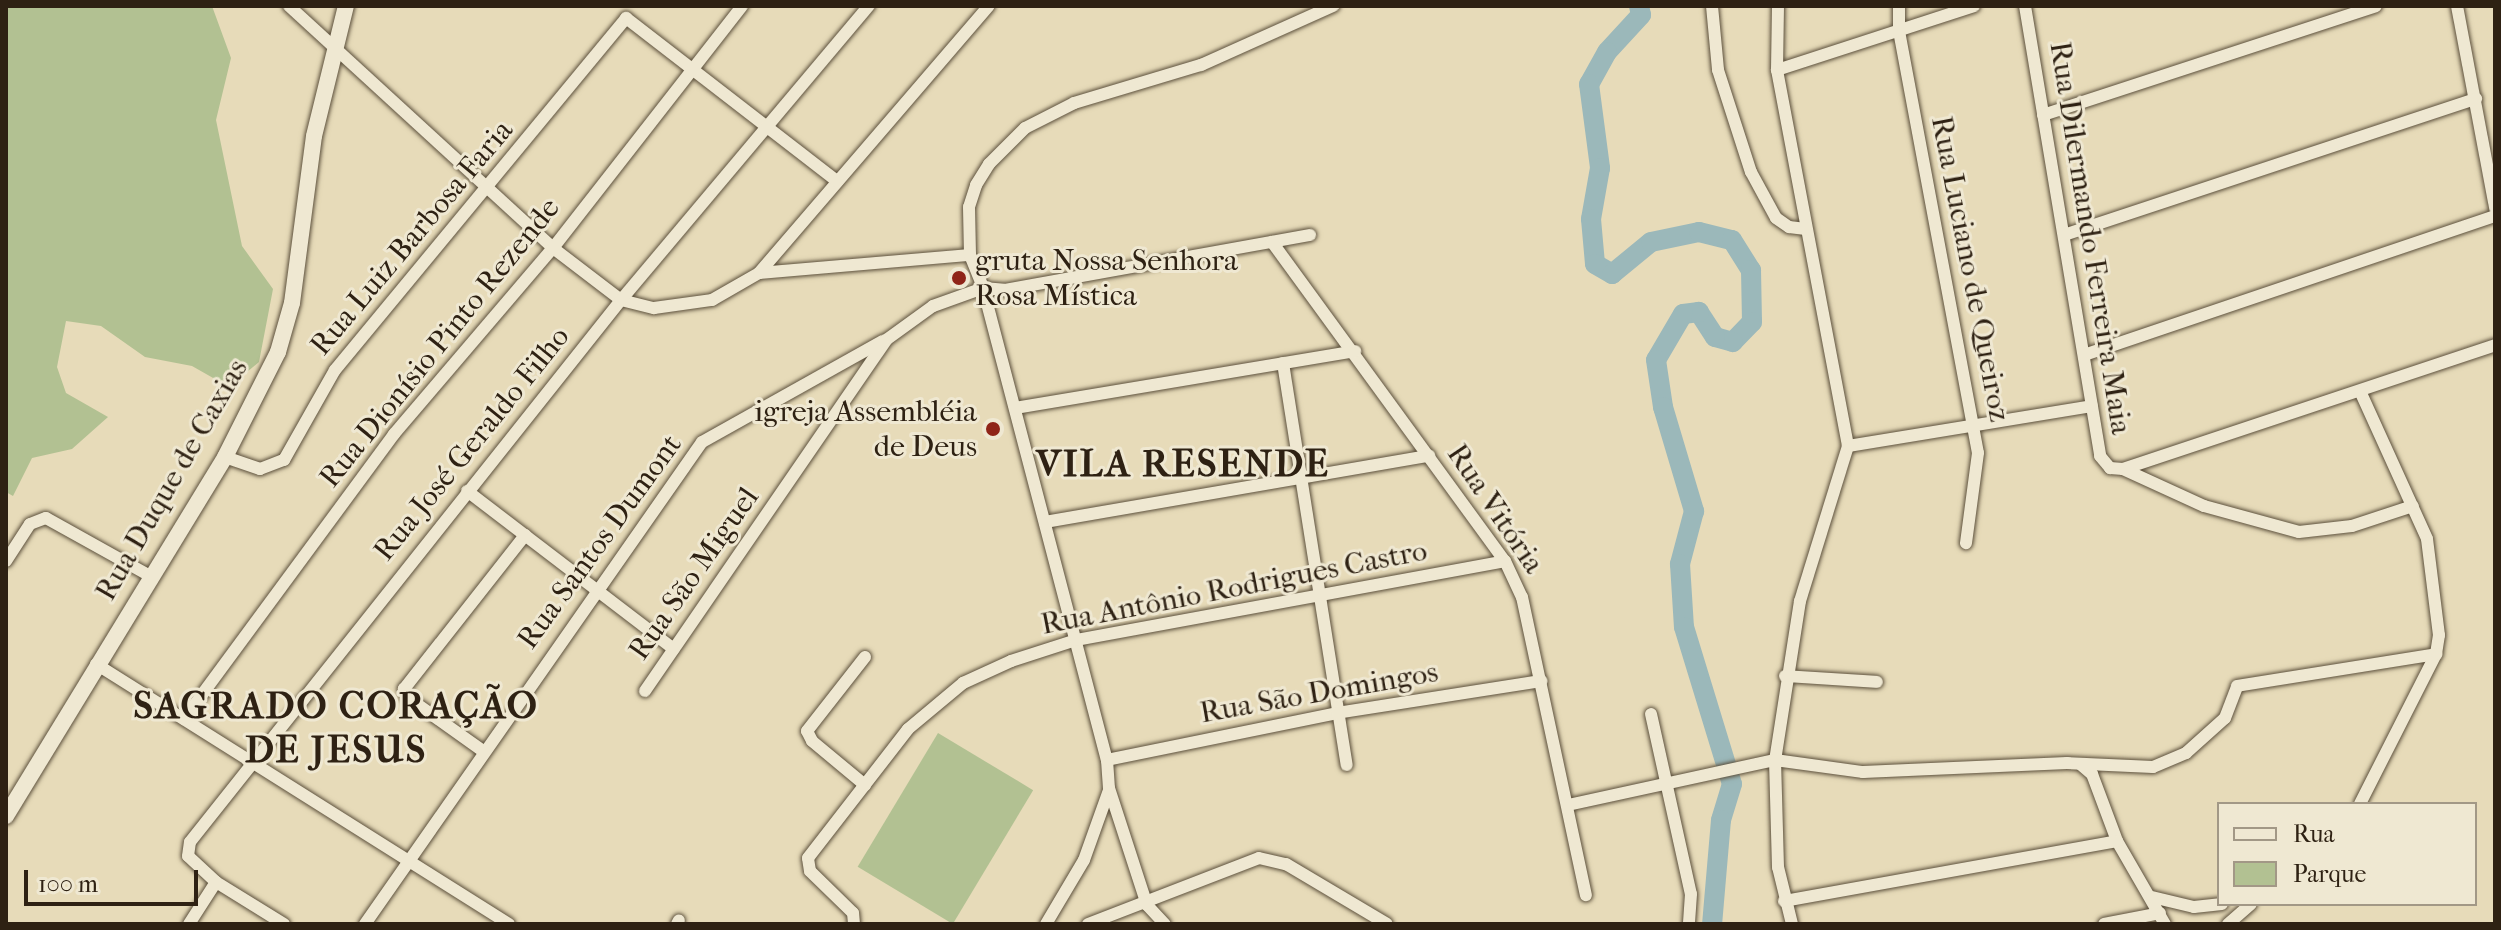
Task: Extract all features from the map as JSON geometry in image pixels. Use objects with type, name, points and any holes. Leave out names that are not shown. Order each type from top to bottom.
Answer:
[{"type":"street","points":[[289,6],[332,50],[553,248],[621,300],[654,308],[688,307],[712,300],[759,273],[989,6]]},
{"type":"street","name":"Rua Duque de Caxias","points":[[7,806],[225,457],[286,329],[309,165],[332,50],[346,6]]},
{"type":"street","name":"Rua Dionísio Pinto Rezende","points":[[184,719],[394,434],[553,248],[742,6]]},
{"type":"street","name":"Rua José Geraldo Filho","points":[[216,882],[193,863],[188,849],[467,491],[621,300],[771,127],[869,6]]},
{"type":"street","points":[[1165,924],[1147,905],[1109,788],[1107,760],[1076,640],[983,288],[970,255],[969,207],[976,185],[989,164],[1025,128],[1084,99],[1201,65],[1333,6]]},
{"type":"street","points":[[1712,6],[1718,70],[1751,172],[1776,218],[1789,227],[1806,229]]},
{"type":"street","points":[[1778,6],[1777,70],[1848,446],[1806,577],[1785,676],[1775,760],[1776,846],[1784,901],[1792,924]]},
{"type":"street","name":"Rua Luciano de Queiroz","points":[[1899,6],[1899,31],[1974,427],[1979,471],[1966,543]]},
{"type":"street","points":[[1777,70],[1974,6]]},
{"type":"street","name":"Rua Dilermando Ferreira Maia","points":[[2025,6],[2067,234],[2100,456],[2120,470]]},
{"type":"street","points":[[2043,115],[2376,6]]},
{"type":"street","points":[[2457,6],[2494,200]]},
{"type":"street","name":"Rua Luiz Barbosa Faria","points":[[225,457],[260,469],[284,460],[335,370],[488,190],[622,21],[635,20],[695,69]]},
{"type":"street","points":[[695,69],[837,181]]},
{"type":"street","points":[[2067,234],[2476,99]]},
{"type":"street","points":[[2087,354],[2495,216]]},
{"type":"street","name":"Rua São Miguel","points":[[645,691],[886,340],[933,306],[983,288],[1017,288],[1310,235]]},
{"type":"street","name":"Rua Vitória","points":[[1272,242],[1355,351],[1505,561],[1529,616],[1586,895]]},
{"type":"street","points":[[759,273],[970,255]]},
{"type":"street","name":"Rua Santos Dumont","points":[[365,924],[596,589],[702,442],[886,340]]},
{"type":"street","points":[[2120,470],[2495,345]]},
{"type":"street","points":[[1015,408],[1355,351]]},
{"type":"street","points":[[1283,363],[1347,765]]},
{"type":"street","points":[[2360,391],[2413,506],[2430,553],[2436,654],[2361,802]]},
{"type":"street","points":[[1848,446],[2092,406]]},
{"type":"street","points":[[1045,522],[1429,456]]},
{"type":"street","points":[[2120,470],[2204,506],[2284,530],[2330,531],[2413,506]]},
{"type":"street","points":[[467,491],[674,649]]},
{"type":"street","points":[[6,561],[30,524],[46,518],[150,576]]},
{"type":"street","points":[[483,751],[407,697],[404,689],[525,535]]},
{"type":"street","name":"Rua Antônio Rodrigues Castro","points":[[854,924],[853,913],[810,871],[808,858],[933,704],[986,671],[1076,640],[1319,599],[1505,561]]},
{"type":"street","points":[[1568,805],[1775,760],[1863,772],[2080,764],[2142,769],[2177,758],[2225,718],[2237,686],[2436,654]]},
{"type":"street","points":[[865,657],[807,731],[812,741],[865,785]]},
{"type":"street","points":[[96,664],[509,924]]},
{"type":"street","points":[[1785,676],[1877,682]]},
{"type":"street","name":"Rua São Domingos","points":[[1107,760],[1337,713],[1542,681]]},
{"type":"street","points":[[1651,714],[1691,894],[1689,924]]},
{"type":"street","points":[[2080,764],[2092,774],[2117,841],[2162,918],[2104,924]]},
{"type":"street","points":[[1046,924],[1084,860],[1109,788]]},
{"type":"street","points":[[1784,901],[2117,841]]},
{"type":"street","points":[[1088,924],[1147,905],[1241,864],[1272,858],[1387,924]]},
{"type":"street","points":[[189,924],[216,882],[284,924]]},
{"type":"street","points":[[2152,897],[2194,907],[2217,905]]},
{"type":"street","points":[[2228,924],[2249,906]]},
{"type":"green space","points":[[6,6],[212,6],[231,58],[216,120],[242,246],[273,289],[259,362],[229,387],[192,366],[145,357],[101,326],[66,321],[57,367],[66,393],[108,417],[72,449],[32,458],[13,496],[6,492]]},
{"type":"green space","points":[[938,733],[1033,790],[953,924],[858,867]]},
{"type":"waterway","points":[[1639,6],[1641,15],[1607,52],[1589,84],[1600,168],[1591,219],[1595,264],[1612,274],[1651,242],[1699,232],[1732,240],[1751,270],[1752,322],[1733,342],[1715,337],[1699,312],[1683,314],[1656,360],[1663,407],[1694,511],[1680,564],[1684,627],[1732,784],[1721,820],[1712,924]]},
{"type":"place","name":"gruta Nossa Senhora Rosa Mística","points":[[959,278]]},
{"type":"place","name":"igreja Assembléia de Deus","points":[[993,429]]},
{"type":"district","name":"VILA RESENDE","points":[[1183,464]]},
{"type":"district","name":"SAGRADO CORAÇÃO DE JESUS","points":[[336,728]]}]
